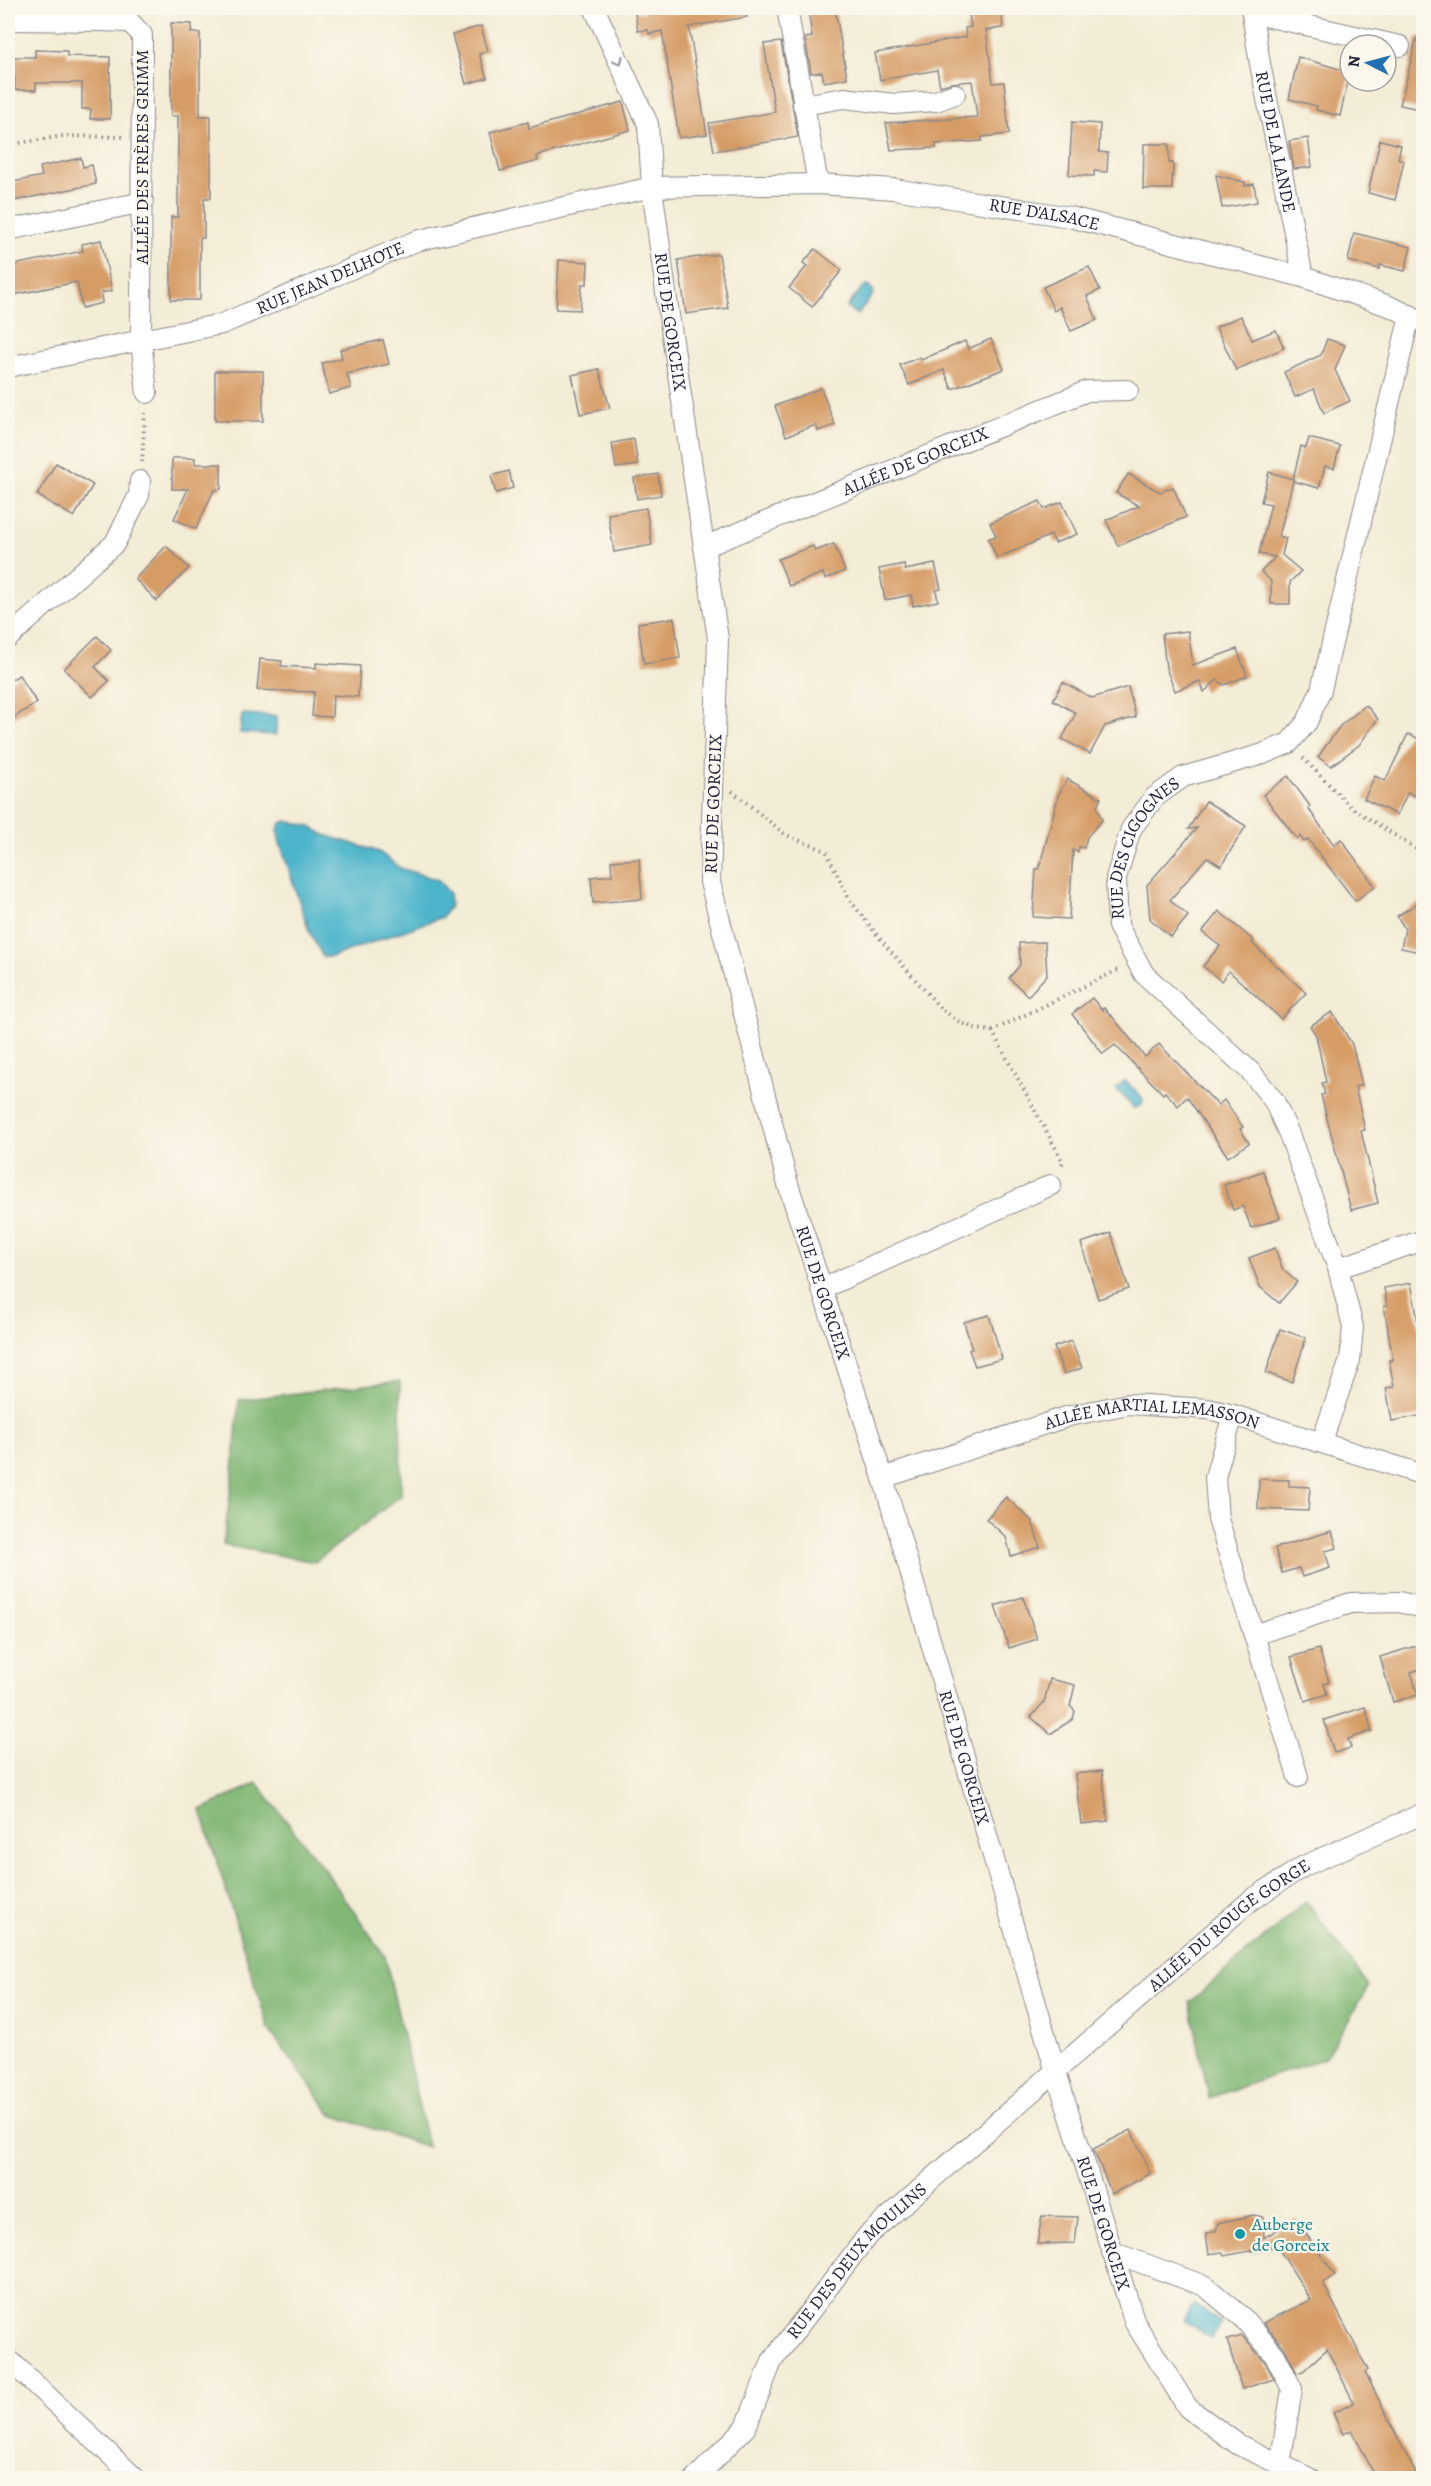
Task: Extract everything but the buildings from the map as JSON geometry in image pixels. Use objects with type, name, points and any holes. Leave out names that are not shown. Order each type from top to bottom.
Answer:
[{"type":"street","name":"RUE DE GORCEIX","points":[[594,8],[648,124],[652,187],[718,639],[710,882],[787,1181],[883,1478],[1055,2069],[1135,2323],[1188,2408],[1239,2445],[1309,2478]]},
{"type":"street","points":[[787,8],[818,184]]},
{"type":"street","points":[[1251,10],[1400,46]]},
{"type":"street","name":"RUE DE LA LANDE","points":[[1251,10],[1303,277]]},
{"type":"street","name":"ALLÉE DES FRÈRES GRIMM","points":[[8,20],[99,14],[130,22],[142,35],[141,340],[147,393]]},
{"type":"street","points":[[803,105],[844,98],[894,104],[936,101],[955,94]]},
{"type":"street","name":"RUE D'ALSACE","points":[[652,187],[818,184],[894,189],[1070,217],[1303,277],[1417,319]]},
{"type":"street","name":"RUE JEAN DELHOTE","points":[[8,367],[222,324],[416,241],[652,187]]},
{"type":"street","points":[[8,230],[143,202]]},
{"type":"street","name":"RUE DES CIGOGNES","points":[[1322,1441],[1350,1360],[1353,1328],[1338,1268],[1274,1101],[1252,1073],[1144,974],[1118,926],[1116,878],[1131,830],[1155,797],[1183,777],[1263,754],[1289,743],[1308,722],[1321,690],[1417,319]]},
{"type":"street","name":"ALLÉE DE GORCEIX","points":[[704,547],[1087,391],[1128,390]]},
{"type":"street","points":[[10,631],[115,543],[139,495],[140,481]]},
{"type":"street","points":[[821,1289],[1051,1185]]},
{"type":"street","points":[[1338,1268],[1424,1240]]},
{"type":"street","name":"ALLÉE MARTIAL LEMASSON","points":[[883,1478],[1069,1416],[1128,1404],[1197,1408],[1233,1414],[1424,1475]]},
{"type":"street","points":[[1233,1414],[1215,1477],[1218,1519],[1298,1777]]},
{"type":"street","points":[[1254,1635],[1351,1603],[1399,1602],[1424,1608]]},
{"type":"street","name":"ALLÉE DU ROUGE GORGE","points":[[1055,2069],[1251,1900],[1304,1866],[1424,1813]]},
{"type":"street","name":"RUE DES DEUX MOULINS","points":[[696,2478],[746,2427],[772,2361],[868,2235],[1055,2069]]},
{"type":"street","points":[[1112,2252],[1205,2286],[1242,2317],[1275,2355],[1292,2389],[1280,2465]]},
{"type":"street","points":[[8,2359],[135,2478]]},
{"type":"path","points":[[8,145],[63,136],[142,137]]},
{"type":"path","points":[[140,481],[147,393]]},
{"type":"path","points":[[1289,743],[1352,808],[1424,854]]},
{"type":"path","points":[[713,776],[786,835],[826,851],[849,899],[881,940],[940,1008],[961,1023],[976,1029],[992,1031],[1137,961]]},
{"type":"path","points":[[992,1031],[1063,1162],[1051,1185]]},
{"type":"green space","points":[[400,1381],[401,1496],[315,1562],[223,1545],[232,1483],[239,1400]]},
{"type":"green space","points":[[257,1783],[329,1876],[385,1956],[428,2147],[332,2115],[269,2030],[201,1810]]},
{"type":"green space","points":[[1306,1901],[1369,1986],[1325,2058],[1209,2098],[1190,2002]]},
{"type":"water","points":[[868,286],[873,290],[873,295],[857,315],[847,307],[863,287]]},
{"type":"water","points":[[242,714],[277,716],[276,735],[240,733]]},
{"type":"water","points":[[286,821],[309,826],[325,835],[379,852],[400,868],[438,880],[449,893],[450,906],[442,917],[331,957],[323,957],[309,931],[279,840],[280,824]]},
{"type":"water","points":[[1125,1080],[1143,1099],[1142,1105],[1134,1108],[1116,1089]]},
{"type":"water","points":[[1194,2304],[1222,2323],[1211,2339],[1183,2320]]},
{"type":"place","name":"Auberge de Gorceix","points":[[1240,2234]]}]
